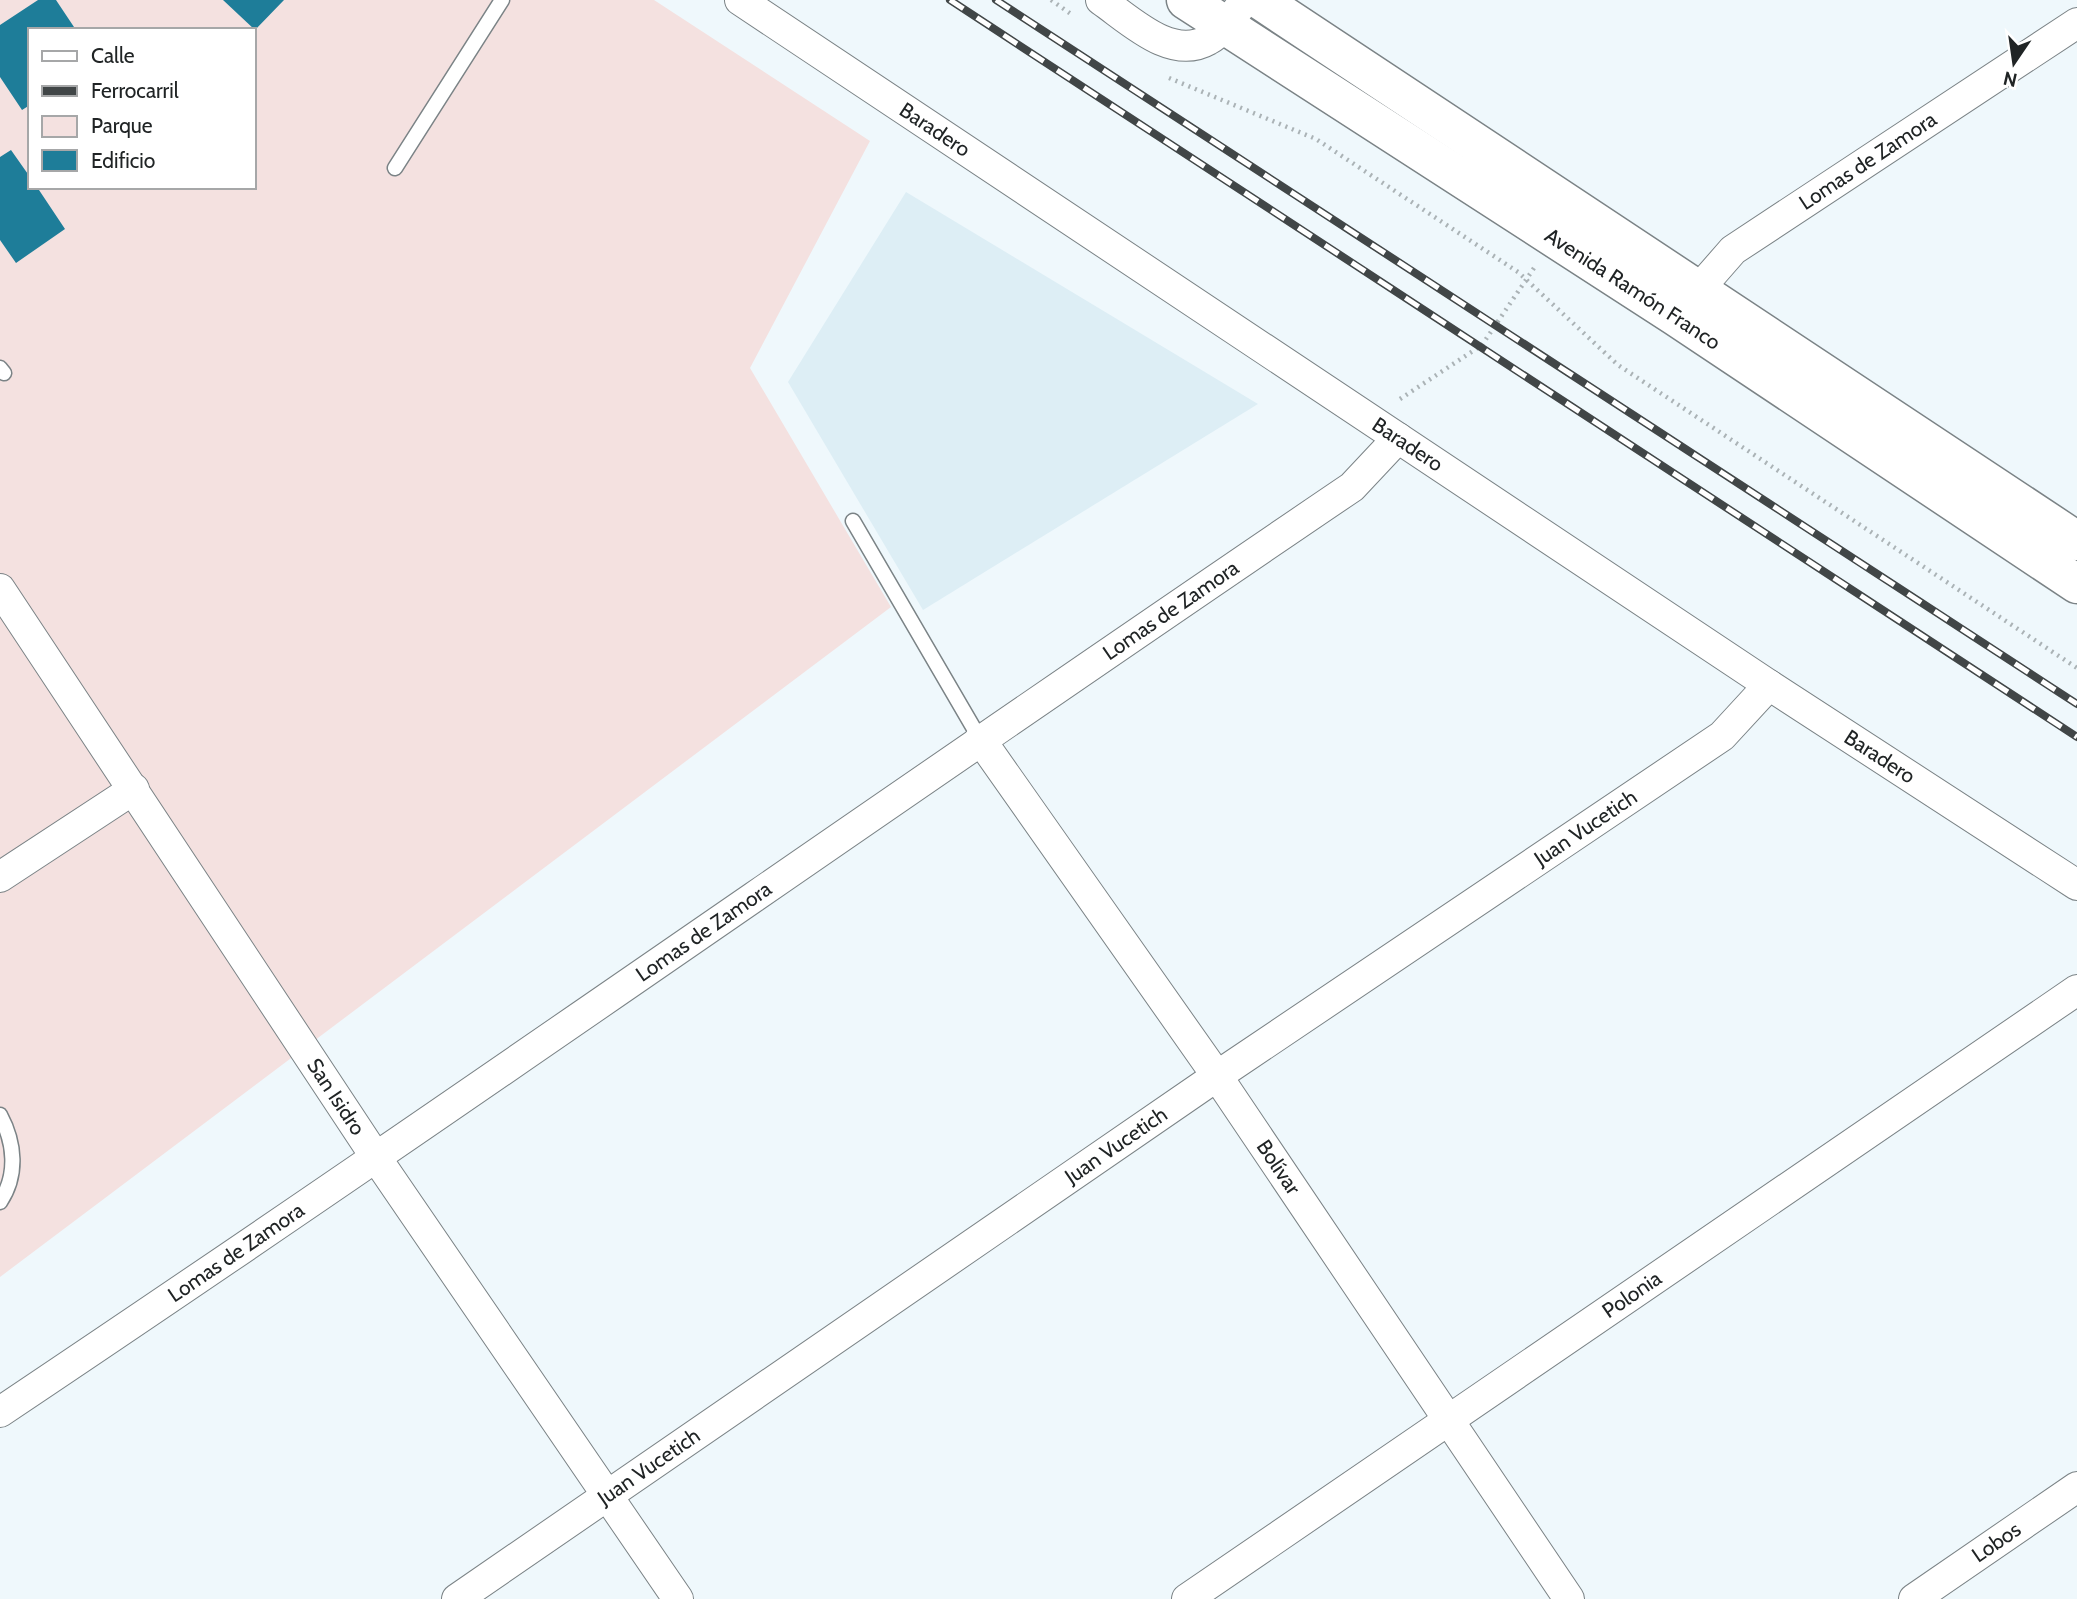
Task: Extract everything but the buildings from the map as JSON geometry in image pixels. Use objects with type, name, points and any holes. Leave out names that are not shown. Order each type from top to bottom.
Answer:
[{"type":"main road","name":"Avenida Ramón Franco","points":[[1186,0],[1235,13],[1687,302],[2077,541]]},
{"type":"main road","name":"Avenida Ramón Franco","points":[[1260,0],[1687,302],[2077,584]]},
{"type":"street","name":"Baradero","points":[[740,0],[1769,685],[2077,885]]},
{"type":"street","points":[[1101,0],[1158,39],[1178,47],[1194,46],[1210,40],[1235,13]]},
{"type":"street","name":"Lomas de Zamora","points":[[1687,302],[1734,250],[2077,23]]},
{"type":"street","name":"Lomas de Zamora","points":[[0,1412],[377,1159],[980,739],[1352,487],[1398,438]]},
{"type":"street","name":"San Isidro","points":[[0,589],[377,1159],[678,1599]]},
{"type":"street","name":"Juan Vucetich","points":[[457,1599],[1217,1076],[1722,736],[1769,685]]},
{"type":"street","name":"Bolívar","points":[[980,739],[1217,1076],[1569,1599]]},
{"type":"street","points":[[0,877],[134,789]]},
{"type":"street","name":"Polonia","points":[[1187,1599],[2077,990]]},
{"type":"street","name":"Lobos","points":[[1914,1599],[2075,1489]]},
{"type":"lane","points":[[395,168],[502,0]]},
{"type":"lane","points":[[853,521],[980,739]]},
{"type":"lane","points":[[0,1115],[12,1141],[12,1174],[0,1202]]},
{"type":"path","points":[[1051,0],[1073,15]]},
{"type":"path","points":[[1163,75],[1316,139],[1526,279],[1618,365],[2077,668]]},
{"type":"path","points":[[1369,419],[1482,345],[1537,264]]},
{"type":"shaded area","points":[[906,192],[1258,404],[923,610],[788,382]]},
{"type":"green space","points":[[0,0],[654,0],[870,141],[750,368],[891,607],[0,1277]]},
{"type":"railway","points":[[950,0],[2077,737]]},
{"type":"railway","points":[[996,0],[2077,704]]}]
